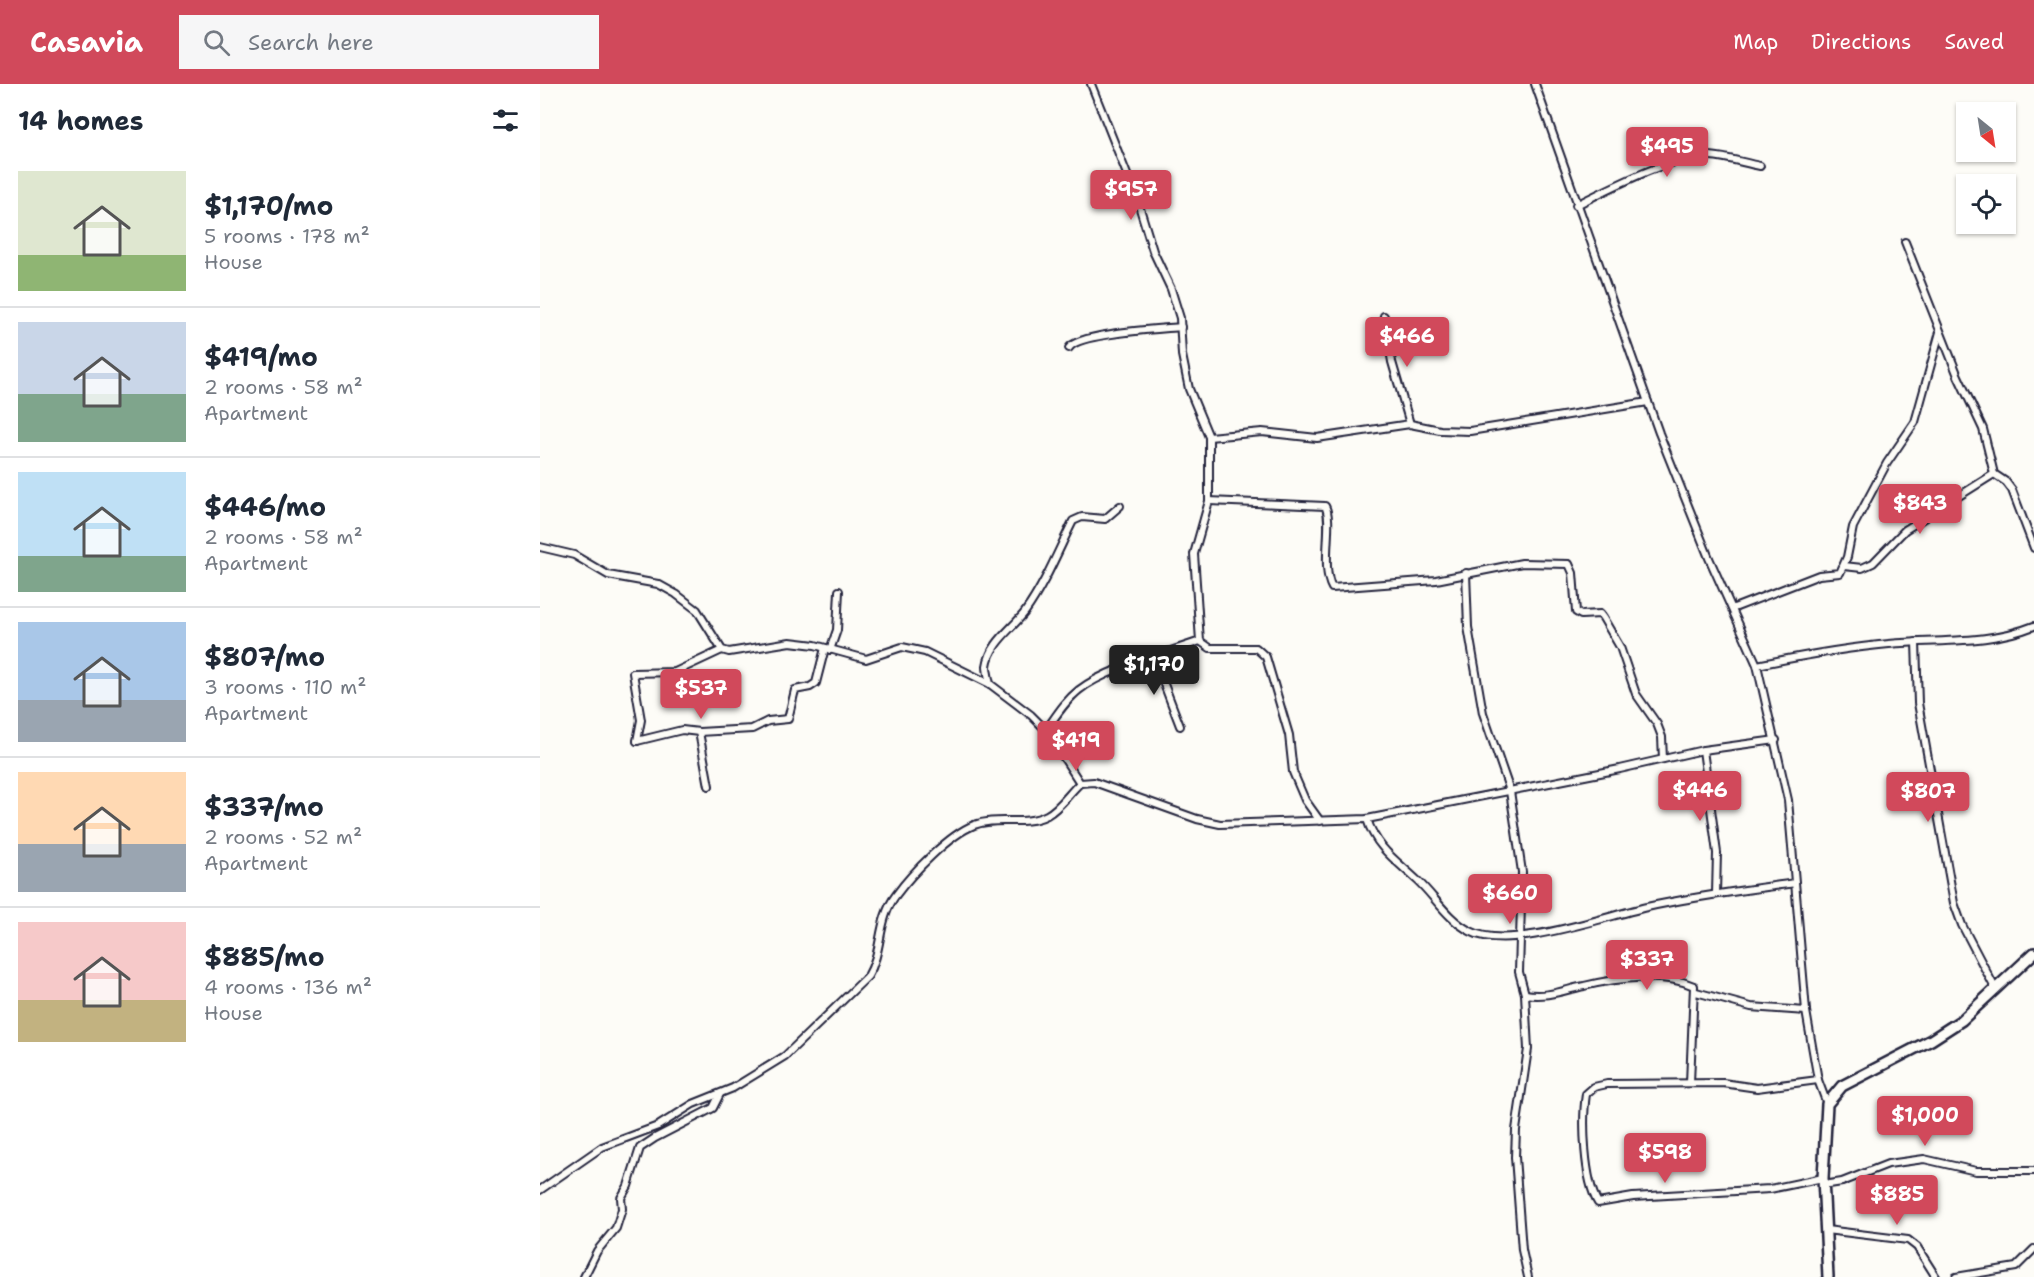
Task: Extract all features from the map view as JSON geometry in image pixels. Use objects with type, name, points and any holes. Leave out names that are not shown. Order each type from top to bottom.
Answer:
[{"type":"main road","points":[[1828,1277],[1823,1182],[1827,1104],[1842,1086],[1931,1040],[1962,1020],[2034,953]]},
{"type":"street","points":[[1091,84],[1138,202],[1153,251],[1171,289],[1181,327],[1182,355],[1189,389],[1209,437],[1209,501],[1194,554],[1200,641]]},
{"type":"street","points":[[1535,84],[1576,205],[1648,402],[1709,558],[1734,608],[1757,665],[1788,800],[1806,1011],[1818,1080],[1827,1104]]},
{"type":"street","points":[[1576,205],[1644,174],[1700,156],[1719,157],[1760,166]]},
{"type":"street","points":[[1905,242],[1936,315],[1940,332],[1983,429],[1994,474],[2006,482],[2012,490],[2034,548]]},
{"type":"street","points":[[1384,316],[1392,362],[1410,424]]},
{"type":"street","points":[[1069,348],[1074,342],[1091,338],[1181,327]]},
{"type":"street","points":[[1734,608],[1819,575],[1840,573],[1844,566],[1853,527],[1887,463],[1915,422],[1940,332]]},
{"type":"street","points":[[1209,437],[1262,432],[1317,438],[1410,424],[1440,430],[1470,431],[1648,402]]},
{"type":"street","points":[[1844,566],[1862,568],[1873,563],[1905,530],[1994,474]]},
{"type":"street","points":[[1209,501],[1325,506],[1328,513],[1326,541],[1332,588],[1436,580],[1522,563],[1569,564],[1574,573],[1576,612],[1581,615],[1600,614],[1603,618],[1620,647],[1636,694],[1657,724],[1662,737],[1663,759]]},
{"type":"street","points":[[990,684],[987,666],[999,640],[1025,611],[1058,554],[1073,520],[1082,517],[1105,519],[1120,506]]},
{"type":"street","points":[[540,547],[574,555],[608,575],[658,584],[676,594],[697,610],[722,650]]},
{"type":"street","points":[[1466,573],[1468,627],[1483,713],[1510,791],[1522,872],[1519,972],[1526,994],[1527,1071],[1516,1130],[1515,1157],[1522,1250],[1528,1277]]},
{"type":"street","points":[[839,591],[837,630],[828,649],[816,683],[810,687],[795,690],[788,719],[768,721],[752,729],[699,732],[682,730],[638,741],[641,720],[633,673],[675,672],[722,650],[729,652],[790,642],[828,649],[866,659],[902,647],[925,652],[990,684],[1031,715],[1046,730],[1080,783]]},
{"type":"street","points":[[1757,665],[1833,650],[1916,642],[1979,641],[2034,626]]},
{"type":"street","points":[[1046,730],[1069,699],[1081,689],[1200,641]]},
{"type":"street","points":[[1200,641],[1210,648],[1256,648],[1266,657],[1289,735],[1293,772],[1305,800],[1320,821]]},
{"type":"street","points":[[1916,642],[1918,703],[1954,903],[1962,925],[1996,990]]},
{"type":"street","points":[[1154,658],[1180,726]]},
{"type":"street","points":[[699,732],[709,786]]},
{"type":"street","points":[[540,1190],[602,1147],[658,1126],[693,1104],[720,1094],[785,1056],[857,989],[874,966],[887,908],[911,875],[955,837],[974,825],[987,822],[1034,820],[1048,814],[1080,783],[1094,782],[1197,819],[1220,824],[1367,819],[1703,750],[1776,740]]},
{"type":"street","points":[[1703,750],[1717,853],[1716,894]]},
{"type":"street","points":[[1367,819],[1372,836],[1430,892],[1450,917],[1470,932],[1484,936],[1521,936],[1600,922],[1645,907],[1796,883]]},
{"type":"street","points":[[1526,994],[1551,995],[1595,983],[1641,979],[1687,982],[1694,986],[1696,992],[1690,1083]]},
{"type":"street","points":[[1696,992],[1752,1007],[1806,1011]]},
{"type":"street","points":[[1818,1080],[1757,1088],[1690,1083],[1607,1084],[1594,1088],[1586,1094],[1584,1107],[1592,1192],[1598,1203],[1633,1197],[1770,1189],[1823,1182],[1842,1182],[1888,1164],[1924,1158],[1976,1172],[2034,1172]]},
{"type":"street","points":[[584,1277],[597,1251],[616,1228],[622,1209],[621,1198],[628,1186],[640,1149],[655,1138],[712,1108],[720,1094]]},
{"type":"street","points":[[1826,1230],[1908,1240],[1917,1247],[1936,1277]]},
{"type":"street","points":[[1956,1277],[2016,1267],[2034,1249]]}]
